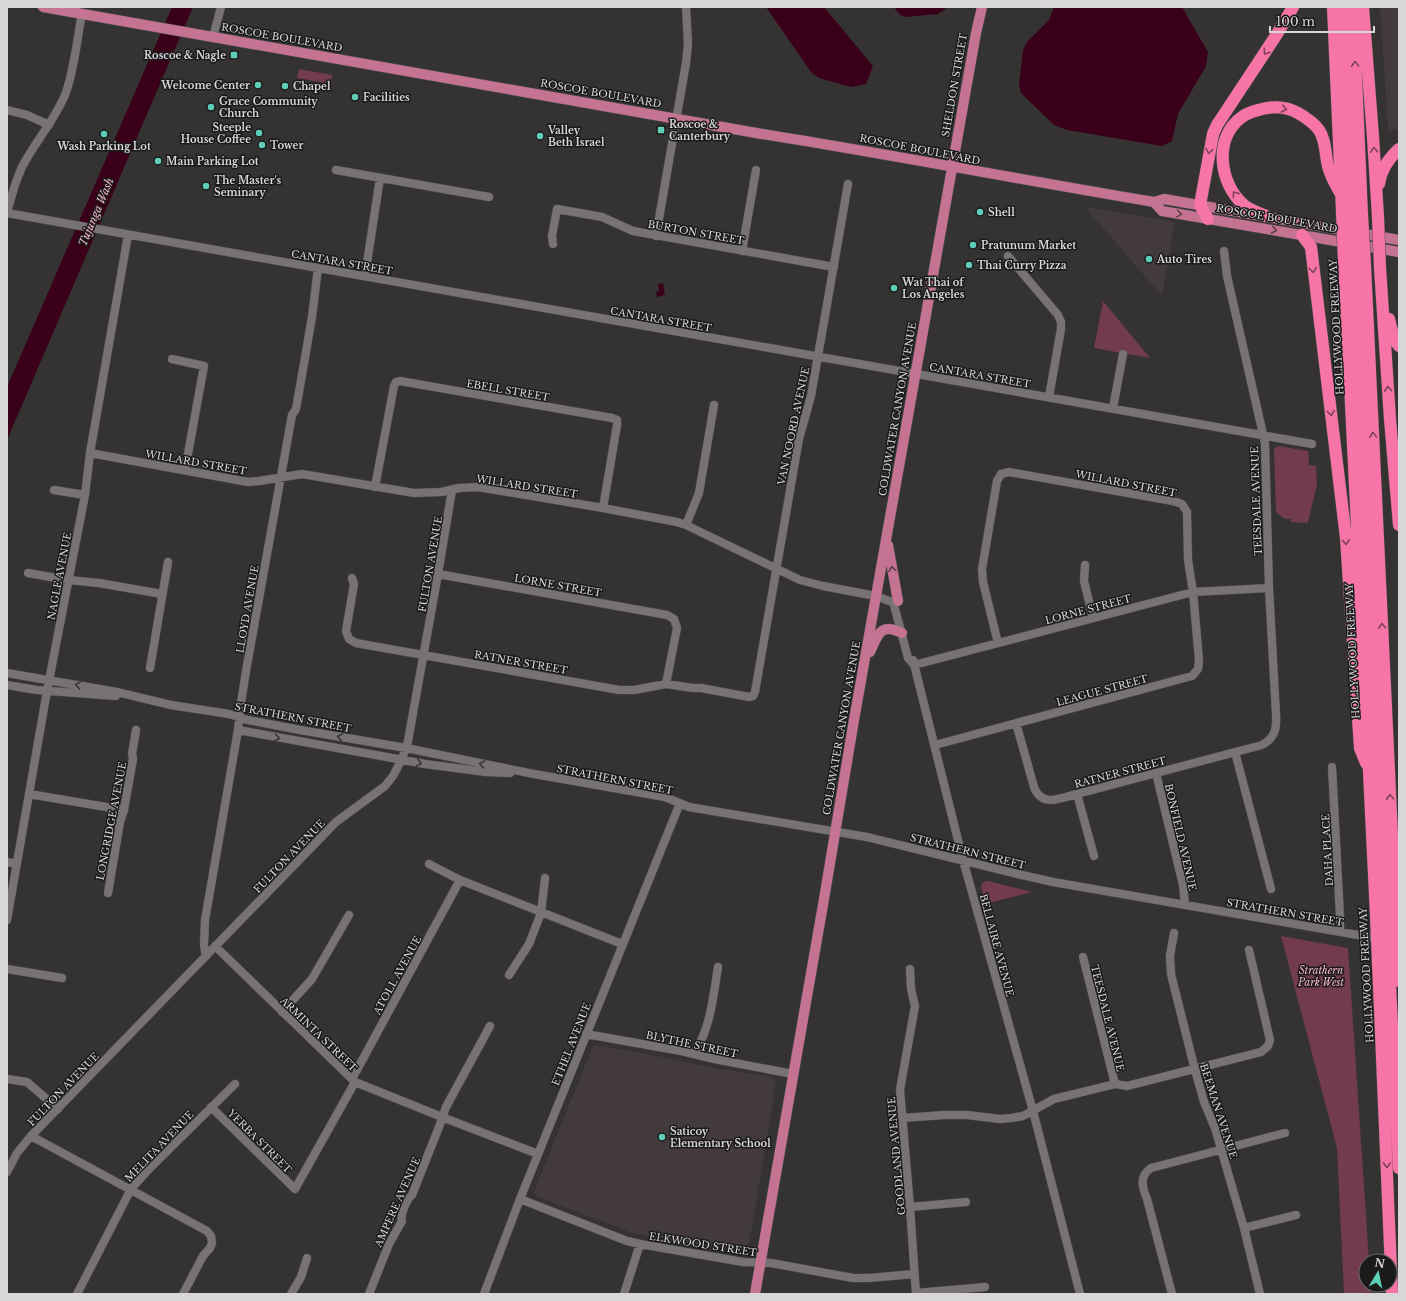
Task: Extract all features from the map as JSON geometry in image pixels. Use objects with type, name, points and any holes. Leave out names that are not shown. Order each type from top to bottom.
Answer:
[{"type":"highway","points":[[1208,219],[1200,205],[1213,134],[1217,125],[1278,34],[1293,7]]},
{"type":"highway","name":"HOLLYWOOD FREEWAY","points":[[1333,7],[1342,196],[1352,213],[1354,263],[1392,836],[1385,917],[1387,963],[1399,981]]},
{"type":"highway","points":[[1339,7],[1352,213]]},
{"type":"highway","points":[[1344,7],[1352,213]]},
{"type":"highway","name":"HOLLYWOOD FREEWAY","points":[[1353,7],[1352,213],[1369,772],[1385,917],[1387,963],[1386,1126],[1392,1294]]},
{"type":"highway","points":[[1363,7],[1373,137],[1390,419],[1399,525]]},
{"type":"highway","points":[[1266,216],[1245,206],[1235,195],[1227,181],[1222,157],[1227,134],[1233,125],[1242,116],[1253,111],[1267,108],[1285,108],[1312,122],[1319,130],[1323,139],[1328,167],[1342,196]]},
{"type":"highway","points":[[1378,217],[1379,182],[1382,170],[1390,158],[1399,149]]},
{"type":"highway","points":[[1302,235],[1311,247],[1346,538],[1360,748],[1369,772]]},
{"type":"highway","points":[[1354,263],[1385,917]]},
{"type":"highway","points":[[1380,268],[1390,327],[1394,339],[1399,346]]},
{"type":"highway","points":[[1392,836],[1399,810]]},
{"type":"highway","points":[[1387,963],[1399,1168]]},
{"type":"main road","name":"ROSCOE BOULEVARD","points":[[43,7],[1154,202],[1164,199],[1399,240]]},
{"type":"main road","name":"SHELDON STREET","points":[[952,167],[982,7]]},
{"type":"main road","name":"COLDWATER CANYON AVENUE","points":[[755,1294],[864,663],[952,167]]},
{"type":"main road","name":"ROSCOE BOULEVARD","points":[[1154,202],[1162,211],[1399,252]]},
{"type":"main road","points":[[887,538],[898,600]]},
{"type":"main road","points":[[864,663],[878,633],[889,628],[902,633]]},
{"type":"street","points":[[213,37],[221,7]]},
{"type":"street","points":[[656,236],[686,63],[688,44],[686,7]]},
{"type":"street","points":[[7,213],[12,192],[23,165],[49,125],[65,95],[70,80],[82,14]]},
{"type":"street","points":[[7,110],[27,115],[49,125]]},
{"type":"street","points":[[336,170],[490,197]]},
{"type":"street","points":[[742,251],[756,170]]},
{"type":"street","points":[[365,276],[380,178]]},
{"type":"street","name":"VAN NOORD AVENUE","points":[[753,696],[755,692],[798,439],[811,396],[848,184]]},
{"type":"street","name":"BURTON STREET","points":[[552,244],[557,209],[602,217],[633,231],[656,236],[834,266]]},
{"type":"street","name":"CANTARA STREET","points":[[7,213],[1312,444]]},
{"type":"street","name":"NAGLE AVENUE","points":[[7,920],[49,680],[85,495],[90,454],[128,235]]},
{"type":"street","name":"TEESDALE AVENUE","points":[[1224,251],[1264,443],[1269,588],[1276,714],[1275,731]]},
{"type":"street","points":[[1008,256],[1058,315],[1061,322],[1048,397]]},
{"type":"street","name":"LLOYD AVENUE","points":[[206,956],[204,945],[205,920],[238,730],[246,671],[292,415],[296,409],[301,382],[312,317],[318,268]]},
{"type":"street","points":[[1113,408],[1123,354]]},
{"type":"street","points":[[172,359],[204,366],[185,470]]},
{"type":"street","name":"EBELL STREET","points":[[375,487],[394,386],[396,382],[400,381],[612,418],[616,420],[617,425],[603,508]]},
{"type":"street","points":[[686,525],[699,493],[714,405]]},
{"type":"street","name":"WILLARD STREET","points":[[90,454],[248,482],[302,474],[375,487],[427,494],[460,488],[478,487],[603,508],[686,525],[789,575],[811,584],[876,596],[892,602],[902,633]]},
{"type":"street","name":"WILLARD STREET","points":[[998,643],[983,582],[982,569],[997,481],[1001,474],[1009,472],[1174,501],[1182,504],[1187,512],[1186,531],[1188,560],[1193,592]]},
{"type":"street","points":[[54,490],[85,495]]},
{"type":"street","name":"FULTON AVENUE","points":[[7,1172],[17,1153],[31,1136],[215,946],[336,822],[385,786],[393,776],[406,748],[424,655],[452,490]]},
{"type":"street","points":[[150,668],[168,562]]},
{"type":"street","points":[[1085,565],[1084,581],[1093,618]]},
{"type":"street","points":[[28,573],[162,594]]},
{"type":"street","name":"LORNE STREET","points":[[438,574],[667,615],[674,619],[676,628],[666,684]]},
{"type":"street","name":"RATNER STREET","points":[[352,578],[354,584],[346,631],[349,639],[356,643],[619,690],[634,690],[666,684],[701,688],[749,697],[753,696]]},
{"type":"street","name":"LORNE STREET","points":[[914,665],[1193,592],[1269,588]]},
{"type":"street","name":"LEAGUE STREET","points":[[935,746],[1192,676],[1198,669],[1199,660],[1193,592]]},
{"type":"street","points":[[876,596],[888,595],[898,600]]},
{"type":"street","name":"BELLAIRE AVENUE","points":[[898,600],[963,860],[1033,1111],[1080,1294]]},
{"type":"street","points":[[902,633],[908,658],[914,665]]},
{"type":"street","name":"STRATHERN STREET","points":[[7,672],[117,692],[171,705],[229,714],[239,718],[300,730],[406,748],[534,774],[666,798],[680,802],[689,807],[883,840],[1040,879],[1399,942]]},
{"type":"street","name":"STRATHERN STREET","points":[[7,685],[47,691],[143,698]]},
{"type":"street","name":"RATNER STREET","points":[[1016,723],[1036,794],[1047,800],[1078,794],[1262,745],[1268,742],[1275,731]]},
{"type":"street","name":"LONGRIDGE AVENUE","points":[[108,893],[120,822],[124,810],[133,759],[132,754],[136,730]]},
{"type":"street","name":"STRATHERN STREET","points":[[238,730],[402,759],[486,772],[534,774]]},
{"type":"street","points":[[1235,752],[1271,888]]},
{"type":"street","name":"DAHA PLACE","points":[[1332,767],[1340,931]]},
{"type":"street","name":"BONFIELD AVENUE","points":[[1156,773],[1183,885],[1185,905]]},
{"type":"street","points":[[29,794],[124,810]]},
{"type":"street","points":[[1078,794],[1094,856]]},
{"type":"street","name":"ETHEL AVENUE","points":[[484,1294],[520,1199],[680,802]]},
{"type":"street","points":[[7,862],[17,864]]},
{"type":"street","points":[[429,864],[460,880],[622,944]]},
{"type":"street","points":[[509,975],[529,944],[542,912],[545,878]]},
{"type":"street","name":"ATOLL AVENUE","points":[[295,1189],[460,880]]},
{"type":"street","points":[[282,1012],[312,979],[349,916]]},
{"type":"street","name":"BEEMAN AVENUE","points":[[1174,933],[1170,956],[1171,974],[1195,1070],[1204,1102],[1215,1128],[1244,1228],[1260,1294]]},
{"type":"street","name":"ARMINTA STREET","points":[[215,946],[353,1080],[442,1117],[538,1154]]},
{"type":"street","points":[[902,1118],[967,1115],[1000,1119],[1023,1116],[1054,1099],[1115,1084],[1127,1086],[1195,1070],[1261,1052],[1268,1046],[1270,1040],[1249,950]]},
{"type":"street","name":"TEESDALE AVENUE","points":[[1083,957],[1115,1084]]},
{"type":"street","points":[[694,1054],[706,1030],[718,967]]},
{"type":"street","points":[[7,969],[62,978]]},
{"type":"street","name":"GOODLAND AVENUE","points":[[910,969],[911,989],[915,1006],[900,1090],[916,1294]]},
{"type":"street","name":"AMPERE AVENUE","points":[[369,1294],[389,1244],[402,1221],[401,1217],[415,1188],[446,1107],[490,1026]]},
{"type":"street","name":"BLYTHE STREET","points":[[586,1034],[681,1051],[793,1074]]},
{"type":"street","points":[[7,1079],[27,1082],[58,1109]]},
{"type":"street","name":"MELITA AVENUE","points":[[77,1294],[131,1189],[148,1170],[235,1084]]},
{"type":"street","name":"YERBA STREET","points":[[211,1107],[295,1189]]},
{"type":"street","points":[[1172,1294],[1144,1190],[1143,1181],[1145,1172],[1151,1168],[1285,1133]]},
{"type":"street","points":[[31,1136],[207,1231],[211,1236],[212,1242],[210,1248],[203,1256],[183,1294]]},
{"type":"street","name":"ELKWOOD STREET","points":[[520,1199],[627,1241],[640,1244],[743,1262],[771,1263],[853,1278],[914,1274]]},
{"type":"street","points":[[910,1207],[966,1202]]},
{"type":"street","points":[[1244,1228],[1296,1215]]},
{"type":"street","points":[[624,1294],[640,1244]]},
{"type":"street","points":[[292,1294],[301,1277],[307,1258]]},
{"type":"street","points":[[916,1294],[985,1287]]},
{"type":"shaded area","points":[[1380,7],[1399,7],[1399,129],[1388,130]]},
{"type":"shaded area","name":"Auto Tires","points":[[1085,207],[1175,222],[1162,296]]},
{"type":"shaded area","name":"Saticoy Elementary School","points":[[596,1045],[679,1060],[707,1067],[772,1077],[776,1082],[748,1250],[744,1253],[632,1233],[536,1196],[534,1192],[593,1046]]},
{"type":"green space","points":[[299,69],[332,75],[331,84],[297,78]]},
{"type":"green space","points":[[1103,301],[1150,358],[1094,348]]},
{"type":"green space","points":[[1278,446],[1308,451],[1309,465],[1316,466],[1317,484],[1308,523],[1291,522],[1291,519],[1285,519],[1276,512],[1274,449]]},
{"type":"green space","points":[[987,881],[1032,892],[985,904],[981,886],[983,882]]},
{"type":"green space","name":"Strathern Park West","points":[[1281,936],[1348,948],[1368,1253],[1358,1253],[1358,1293],[1371,1294],[1344,1294],[1337,1148]]},
{"type":"water","name":"Tujunga Wash","points":[[172,7],[193,7],[7,440],[7,387]]},
{"type":"water","points":[[766,7],[824,7],[873,66],[866,84],[851,87],[819,78],[811,72]]},
{"type":"water","points":[[894,7],[947,7],[938,14],[905,17],[899,14]]},
{"type":"water","points":[[1054,7],[1182,7],[1208,52],[1206,66],[1178,114],[1172,141],[1162,146],[1067,130],[1054,125],[1021,93],[1019,84],[1023,50],[1027,42],[1049,20]]},
{"type":"water","points":[[663,283],[665,295],[657,297],[656,292],[659,291],[658,284]]},
{"type":"place","name":"Roscoe & Nagle","points":[[234,55]]},
{"type":"place","name":"Welcome Center","points":[[258,85]]},
{"type":"place","name":"Chapel","points":[[285,86]]},
{"type":"place","name":"Facilities","points":[[355,97]]},
{"type":"place","name":"Grace Community Church","points":[[211,107]]},
{"type":"place","name":"Roscoe & Canterbury","points":[[661,130]]},
{"type":"place","name":"Steeple House Coffee","points":[[259,133]]},
{"type":"place","name":"Wash Parking Lot","points":[[104,134]]},
{"type":"place","name":"Valley Beth Israel","points":[[540,136]]},
{"type":"place","name":"Tower","points":[[262,145]]},
{"type":"place","name":"Main Parking Lot","points":[[158,161]]},
{"type":"place","name":"The Master's Seminary","points":[[206,186]]},
{"type":"place","name":"Shell","points":[[980,212]]},
{"type":"place","name":"Pratunum Market","points":[[973,245]]},
{"type":"place","name":"Auto Tires","points":[[1149,259]]},
{"type":"place","name":"Thai Curry Pizza","points":[[969,265]]},
{"type":"place","name":"Wat Thai of Los Angeles","points":[[894,288]]},
{"type":"place","name":"Saticoy Elementary School","points":[[662,1137]]}]
